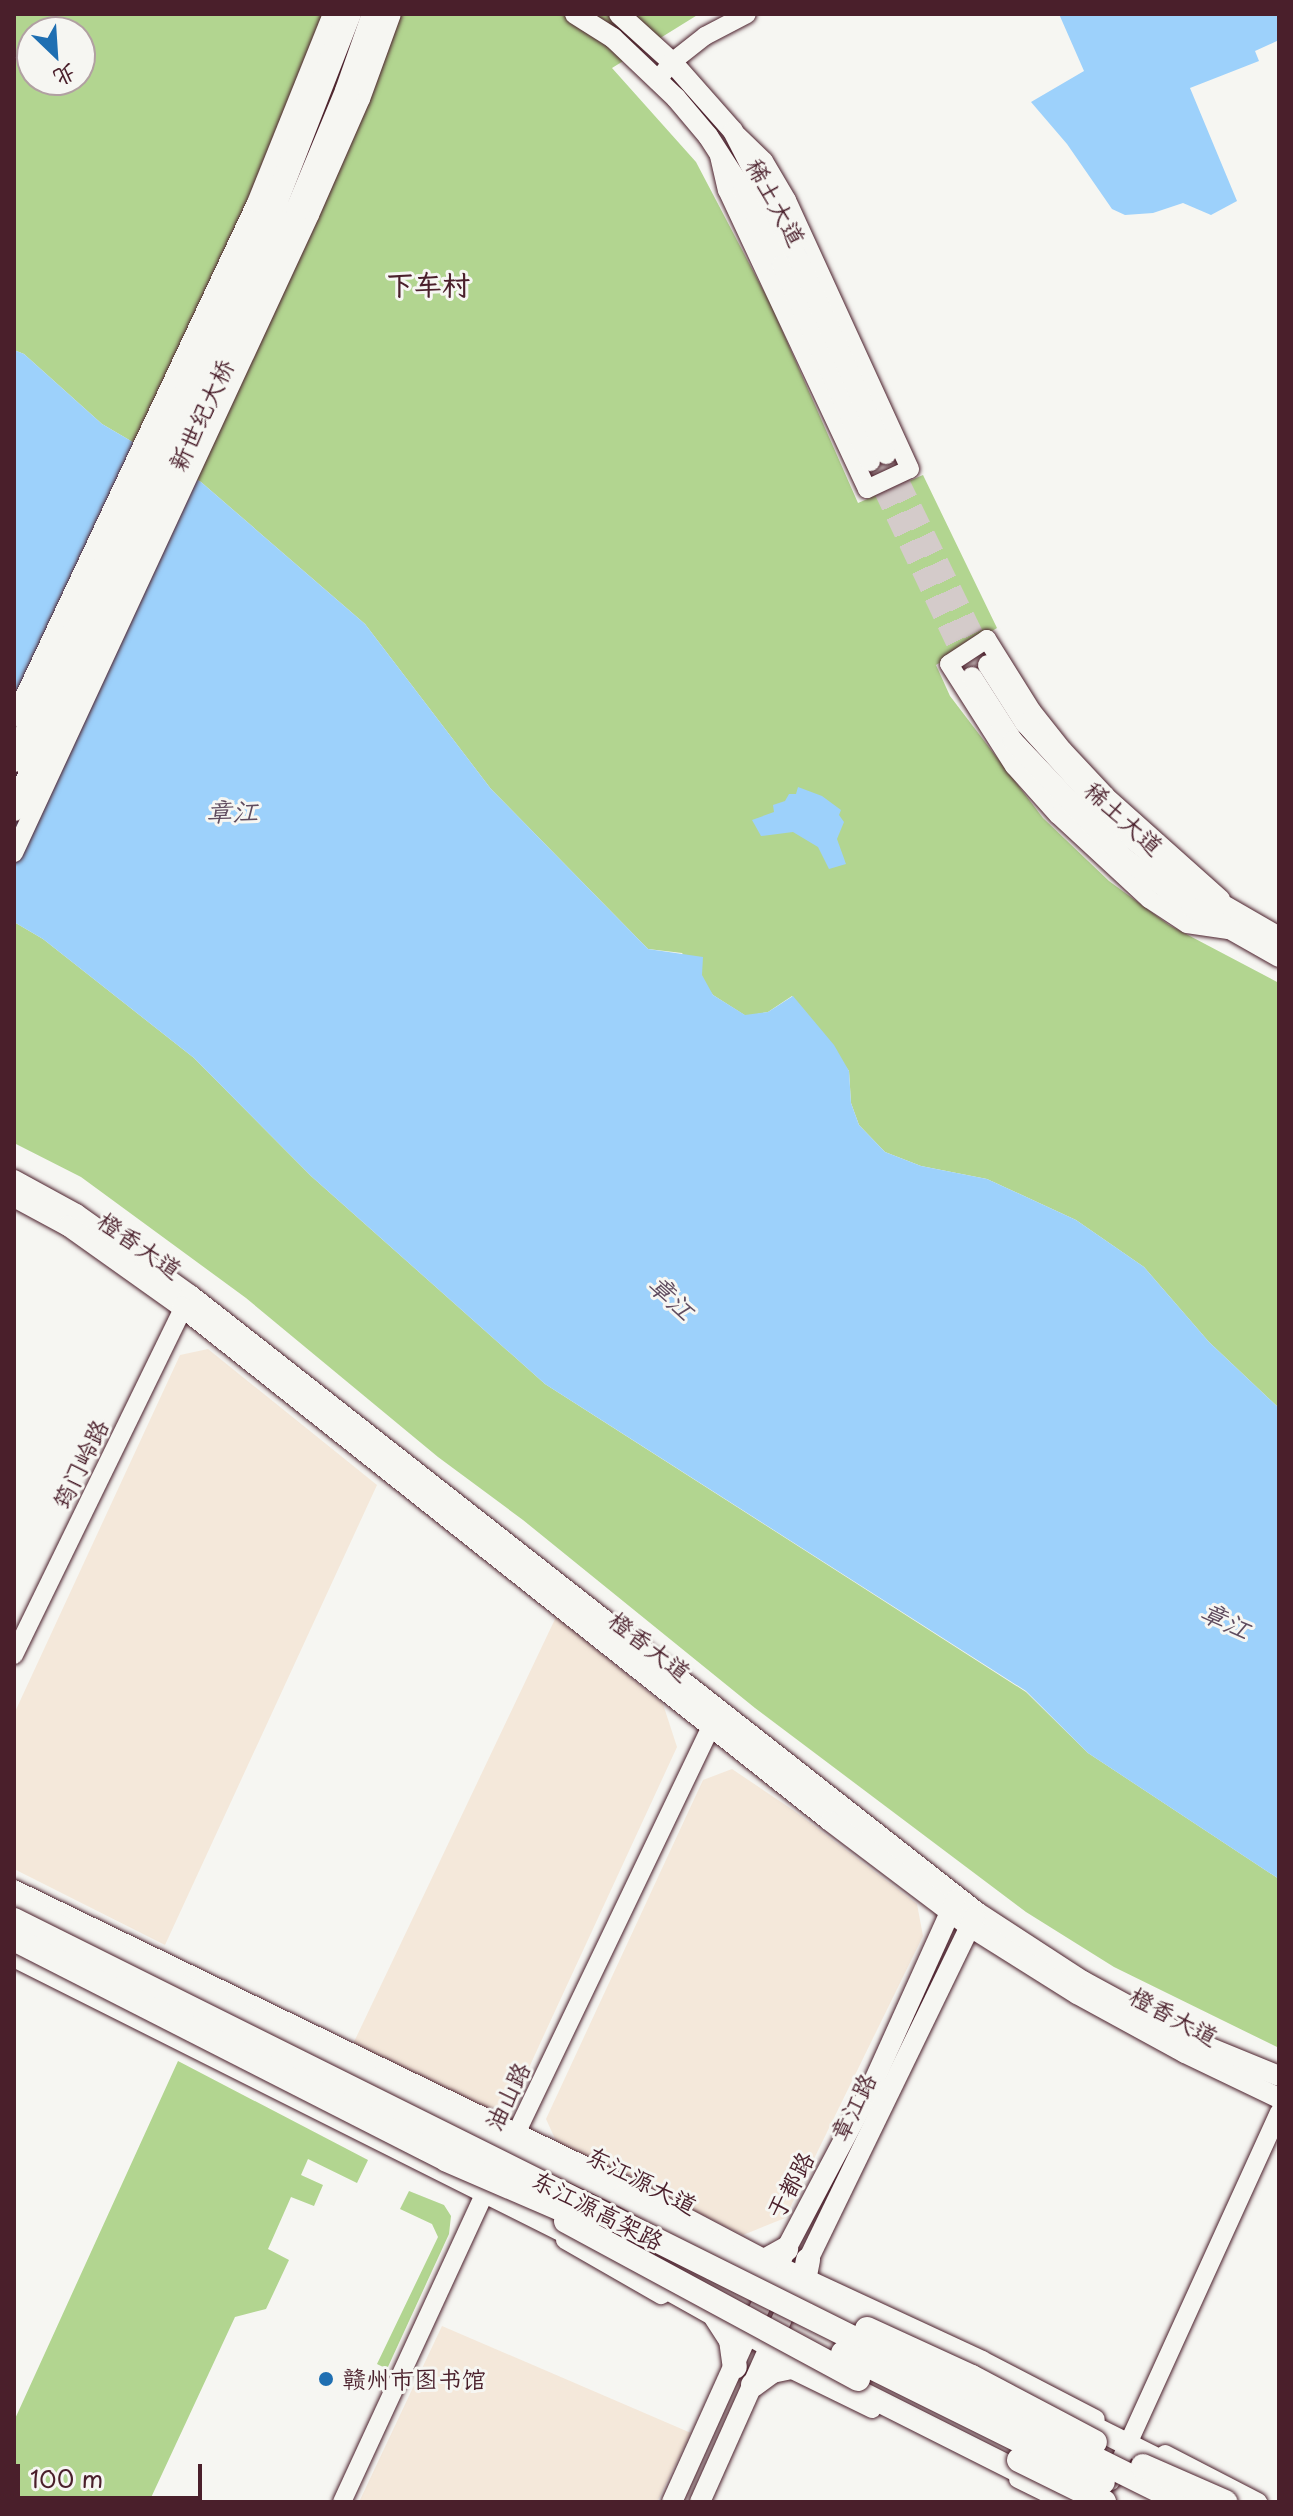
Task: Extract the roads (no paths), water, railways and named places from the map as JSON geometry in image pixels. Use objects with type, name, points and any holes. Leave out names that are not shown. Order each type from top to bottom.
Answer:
[{"type":"highway","name":"新世纪大桥","points":[[14,760],[276,201],[349,14]]},
{"type":"highway","name":"新世纪大桥","points":[[14,809],[298,209],[347,91],[374,14]]},
{"type":"highway","points":[[14,1902],[152,1974],[285,2067]]},
{"type":"highway","name":"东江源高架路","points":[[14,1920],[285,2067]]},
{"type":"highway","name":"东江源高架路","points":[[14,1939],[285,2067],[948,2408],[1144,2502]]},
{"type":"highway","points":[[14,1957],[285,2067]]},
{"type":"highway","points":[[449,2149],[746,2321],[1103,2502]]},
{"type":"highway","points":[[449,2149],[616,2205],[765,2284],[972,2377],[1119,2455],[1225,2502]]},
{"type":"highway","name":"东江源高架路","points":[[449,2149],[1182,2502]]},
{"type":"highway","points":[[730,2332],[735,2367]]},
{"type":"highway","points":[[753,2385],[785,2361]]},
{"type":"main road","name":"稀土大道","points":[[575,14],[613,38],[657,81],[719,153],[782,265],[878,458],[798,258],[733,131],[672,62],[619,14]]},
{"type":"main road","name":"稀土大道","points":[[980,671],[1013,741],[1123,857],[1191,907],[1279,937]]},
{"type":"main road","name":"稀土大道","points":[[1232,920],[1279,957]]},
{"type":"main road","name":"橙香大道","points":[[14,1180],[76,1214],[714,1719],[973,1919],[1077,1994],[1185,2053],[1279,2098]]},
{"type":"main road","name":"橙香大道","points":[[14,1197],[68,1226],[186,1301]]},
{"type":"main road","name":"东江源大道","points":[[14,1902],[513,2139],[623,2196],[770,2263],[1246,2502]]},
{"type":"main road","name":"于都路","points":[[730,2332],[868,2094],[954,1903]]},
{"type":"main road","name":"橙香大道","points":[[973,1919],[1191,2040],[1279,2076]]},
{"type":"main road","name":"章江路","points":[[785,2361],[810,2283],[973,1919]]},
{"type":"main road","points":[[14,1957],[484,2194],[785,2361],[1079,2502]]},
{"type":"main road","points":[[672,2502],[735,2367]]},
{"type":"main road","points":[[700,2502],[753,2385]]},
{"type":"street","points":[[14,718],[256,203],[332,14]]},
{"type":"street","points":[[14,853],[304,229],[361,99],[392,14]]},
{"type":"street","points":[[657,81],[672,62],[705,36],[747,14]]},
{"type":"street","points":[[719,153],[727,190],[867,489],[910,469],[787,200],[764,161],[733,131]]},
{"type":"street","points":[[987,639],[1032,711],[1063,750],[1232,920],[1187,924],[1149,899],[1058,815],[1014,766],[949,664],[987,639]]},
{"type":"street","name":"筠门岭路","points":[[14,1655],[186,1301]]},
{"type":"street","name":"油山路","points":[[342,2502],[484,2194],[714,1719]]},
{"type":"street","points":[[14,1889],[513,2139]]},
{"type":"street","points":[[14,1968],[484,2194]]},
{"type":"street","points":[[1103,2502],[1279,2113]]},
{"type":"street","points":[[785,2361],[1065,2502]]},
{"type":"street","points":[[1129,2441],[1258,2502]]},
{"type":"water","points":[[1059,14],[1279,14],[1279,40],[1255,51],[1259,61],[1190,88],[1237,201],[1211,215],[1183,203],[1153,213],[1125,215],[1112,209],[1067,144],[1031,102],[1084,71]]},
{"type":"water","name":"章江","points":[[14,350],[24,354],[102,424],[201,482],[365,624],[491,789],[648,949],[703,957],[702,975],[713,995],[745,1015],[768,1012],[793,996],[834,1045],[849,1071],[851,1103],[859,1125],[885,1152],[921,1166],[987,1179],[1076,1220],[1144,1267],[1209,1342],[1279,1408],[1279,1879],[1088,1753],[1026,1691],[545,1384],[311,1176],[194,1058],[43,939],[14,922]]},
{"type":"water","points":[[798,787],[822,796],[841,810],[839,815],[844,822],[837,839],[846,864],[829,869],[818,847],[793,832],[761,836],[752,820],[774,812],[773,805],[785,801],[789,794],[796,794]]},
{"type":"tunnel","points":[[886,454],[988,665]]},
{"type":"tunnel","points":[[870,461],[972,677]]},
{"type":"place","name":"赣州市图书馆","points":[[326,2379]]},
{"type":"district","name":"下车村","points":[[428,284]]}]
